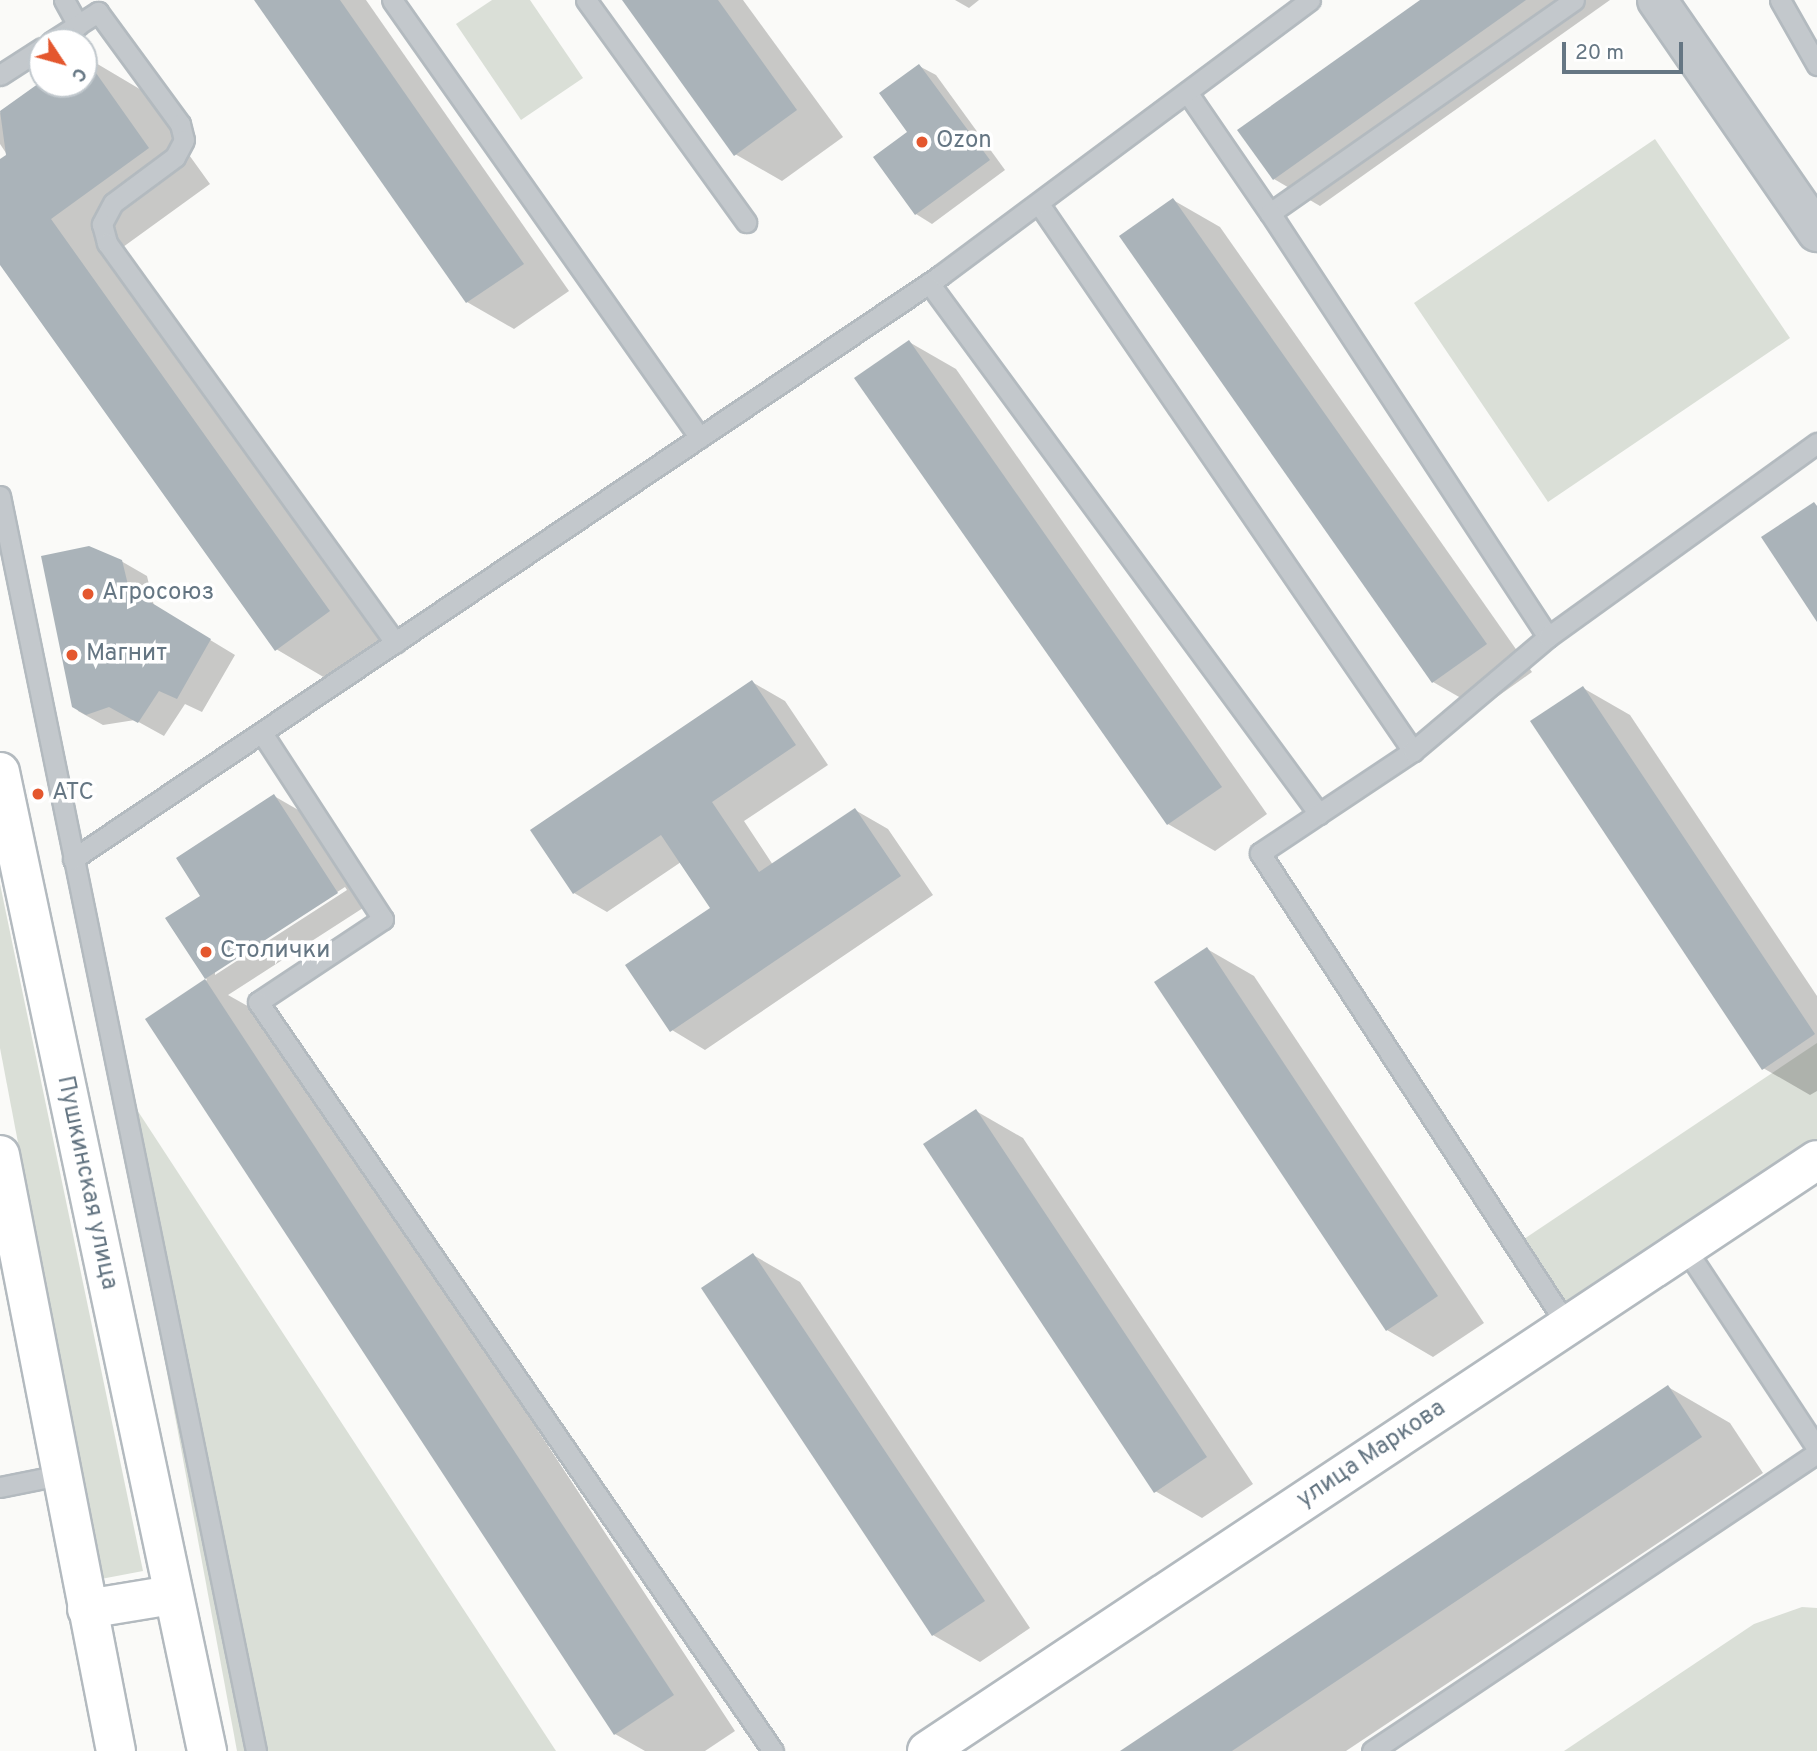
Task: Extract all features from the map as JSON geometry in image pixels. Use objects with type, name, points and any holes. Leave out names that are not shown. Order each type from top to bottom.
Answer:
[{"type":"main road","name":"Пушкинская улица","points":[[0,772],[207,1751]]},
{"type":"main road","points":[[0,1155],[60,1475],[116,1751]]},
{"type":"main road","name":"улица Маркова","points":[[927,1751],[1817,1160]]},
{"type":"main road","points":[[88,1609],[172,1595]]},
{"type":"street","points":[[1657,0],[1817,232]]},
{"type":"lane","points":[[64,0],[78,25]]},
{"type":"lane","points":[[392,0],[700,438]]},
{"type":"lane","points":[[586,0],[746,222]]},
{"type":"lane","points":[[74,859],[929,283],[1310,0]]},
{"type":"lane","points":[[1270,213],[1574,0]]},
{"type":"lane","points":[[1780,0],[1817,65]]},
{"type":"lane","points":[[73,28],[98,12],[180,124],[184,141],[175,157],[113,203],[102,223],[107,243],[396,643]]},
{"type":"lane","points":[[0,75],[28,57]]},
{"type":"lane","points":[[1187,92],[1270,213],[1548,637]]},
{"type":"lane","points":[[1038,204],[1413,751]]},
{"type":"lane","points":[[929,283],[1319,814]]},
{"type":"lane","points":[[1567,1325],[1261,853],[1413,751],[1548,637],[1817,443]]},
{"type":"lane","points":[[0,496],[256,1751]]},
{"type":"lane","points":[[262,733],[383,919],[258,1002],[774,1751]]},
{"type":"lane","points":[[1372,1751],[1817,1451],[1685,1248]]},
{"type":"lane","points":[[0,1487],[60,1475]]},
{"type":"shaded area","points":[[492,0],[530,0],[583,78],[521,120],[456,24]]},
{"type":"shaded area","points":[[1655,139],[1790,338],[1548,502],[1414,303]]},
{"type":"shaded area","points":[[0,884],[143,1571],[101,1579],[0,1048]]},
{"type":"shaded area","points":[[1817,1043],[1817,1140],[1565,1306],[1524,1239]]},
{"type":"shaded area","points":[[111,1070],[556,1751],[237,1751]]},
{"type":"shaded area","points":[[1802,1607],[1817,1608],[1817,1751],[1564,1751],[1754,1624]]},
{"type":"building","points":[[254,0],[340,0],[524,264],[466,303]]},
{"type":"building","points":[[622,0],[718,0],[797,110],[734,156]]},
{"type":"building","points":[[1420,0],[1526,0],[1273,180],[1237,130]]},
{"type":"building","points":[[919,64],[990,160],[915,215],[873,157],[907,132],[879,93]]},
{"type":"building","points":[[98,76],[149,148],[51,219],[330,611],[275,651],[0,265],[0,159],[6,155],[0,111],[28,91],[28,98],[98,98]]},
{"type":"building","points":[[1173,198],[1487,644],[1432,683],[1119,236]]},
{"type":"building","points":[[909,340],[1222,787],[1167,825],[854,378]]},
{"type":"building","points":[[1814,502],[1817,506],[1817,622],[1761,537]]},
{"type":"building","points":[[89,546],[122,560],[129,589],[211,639],[177,699],[159,691],[138,723],[109,707],[86,715],[72,707],[41,556]]},
{"type":"building","points":[[752,680],[796,745],[712,802],[759,872],[855,808],[901,876],[670,1032],[625,965],[710,908],[661,835],[573,894],[530,830]]},
{"type":"building","points":[[1583,686],[1815,1034],[1762,1070],[1530,721]]},
{"type":"building","points":[[274,794],[338,893],[205,979],[165,918],[200,896],[176,858]]},
{"type":"building","points":[[1207,947],[1438,1296],[1386,1331],[1154,982]]},
{"type":"building","points":[[205,979],[674,1695],[614,1735],[145,1019]]},
{"type":"building","points":[[976,1109],[1207,1457],[1154,1493],[923,1144]]},
{"type":"building","points":[[753,1253],[985,1601],[932,1636],[701,1288]]},
{"type":"building","points":[[1668,1385],[1702,1437],[1232,1751],[1120,1751]]},
{"type":"place","name":"Ozon","points":[[922,142]]},
{"type":"place","name":"Агросоюз","points":[[88,594]]},
{"type":"place","name":"Магнит","points":[[72,655]]},
{"type":"place","name":"АТС","points":[[38,794]]},
{"type":"place","name":"Столички","points":[[206,952]]}]
